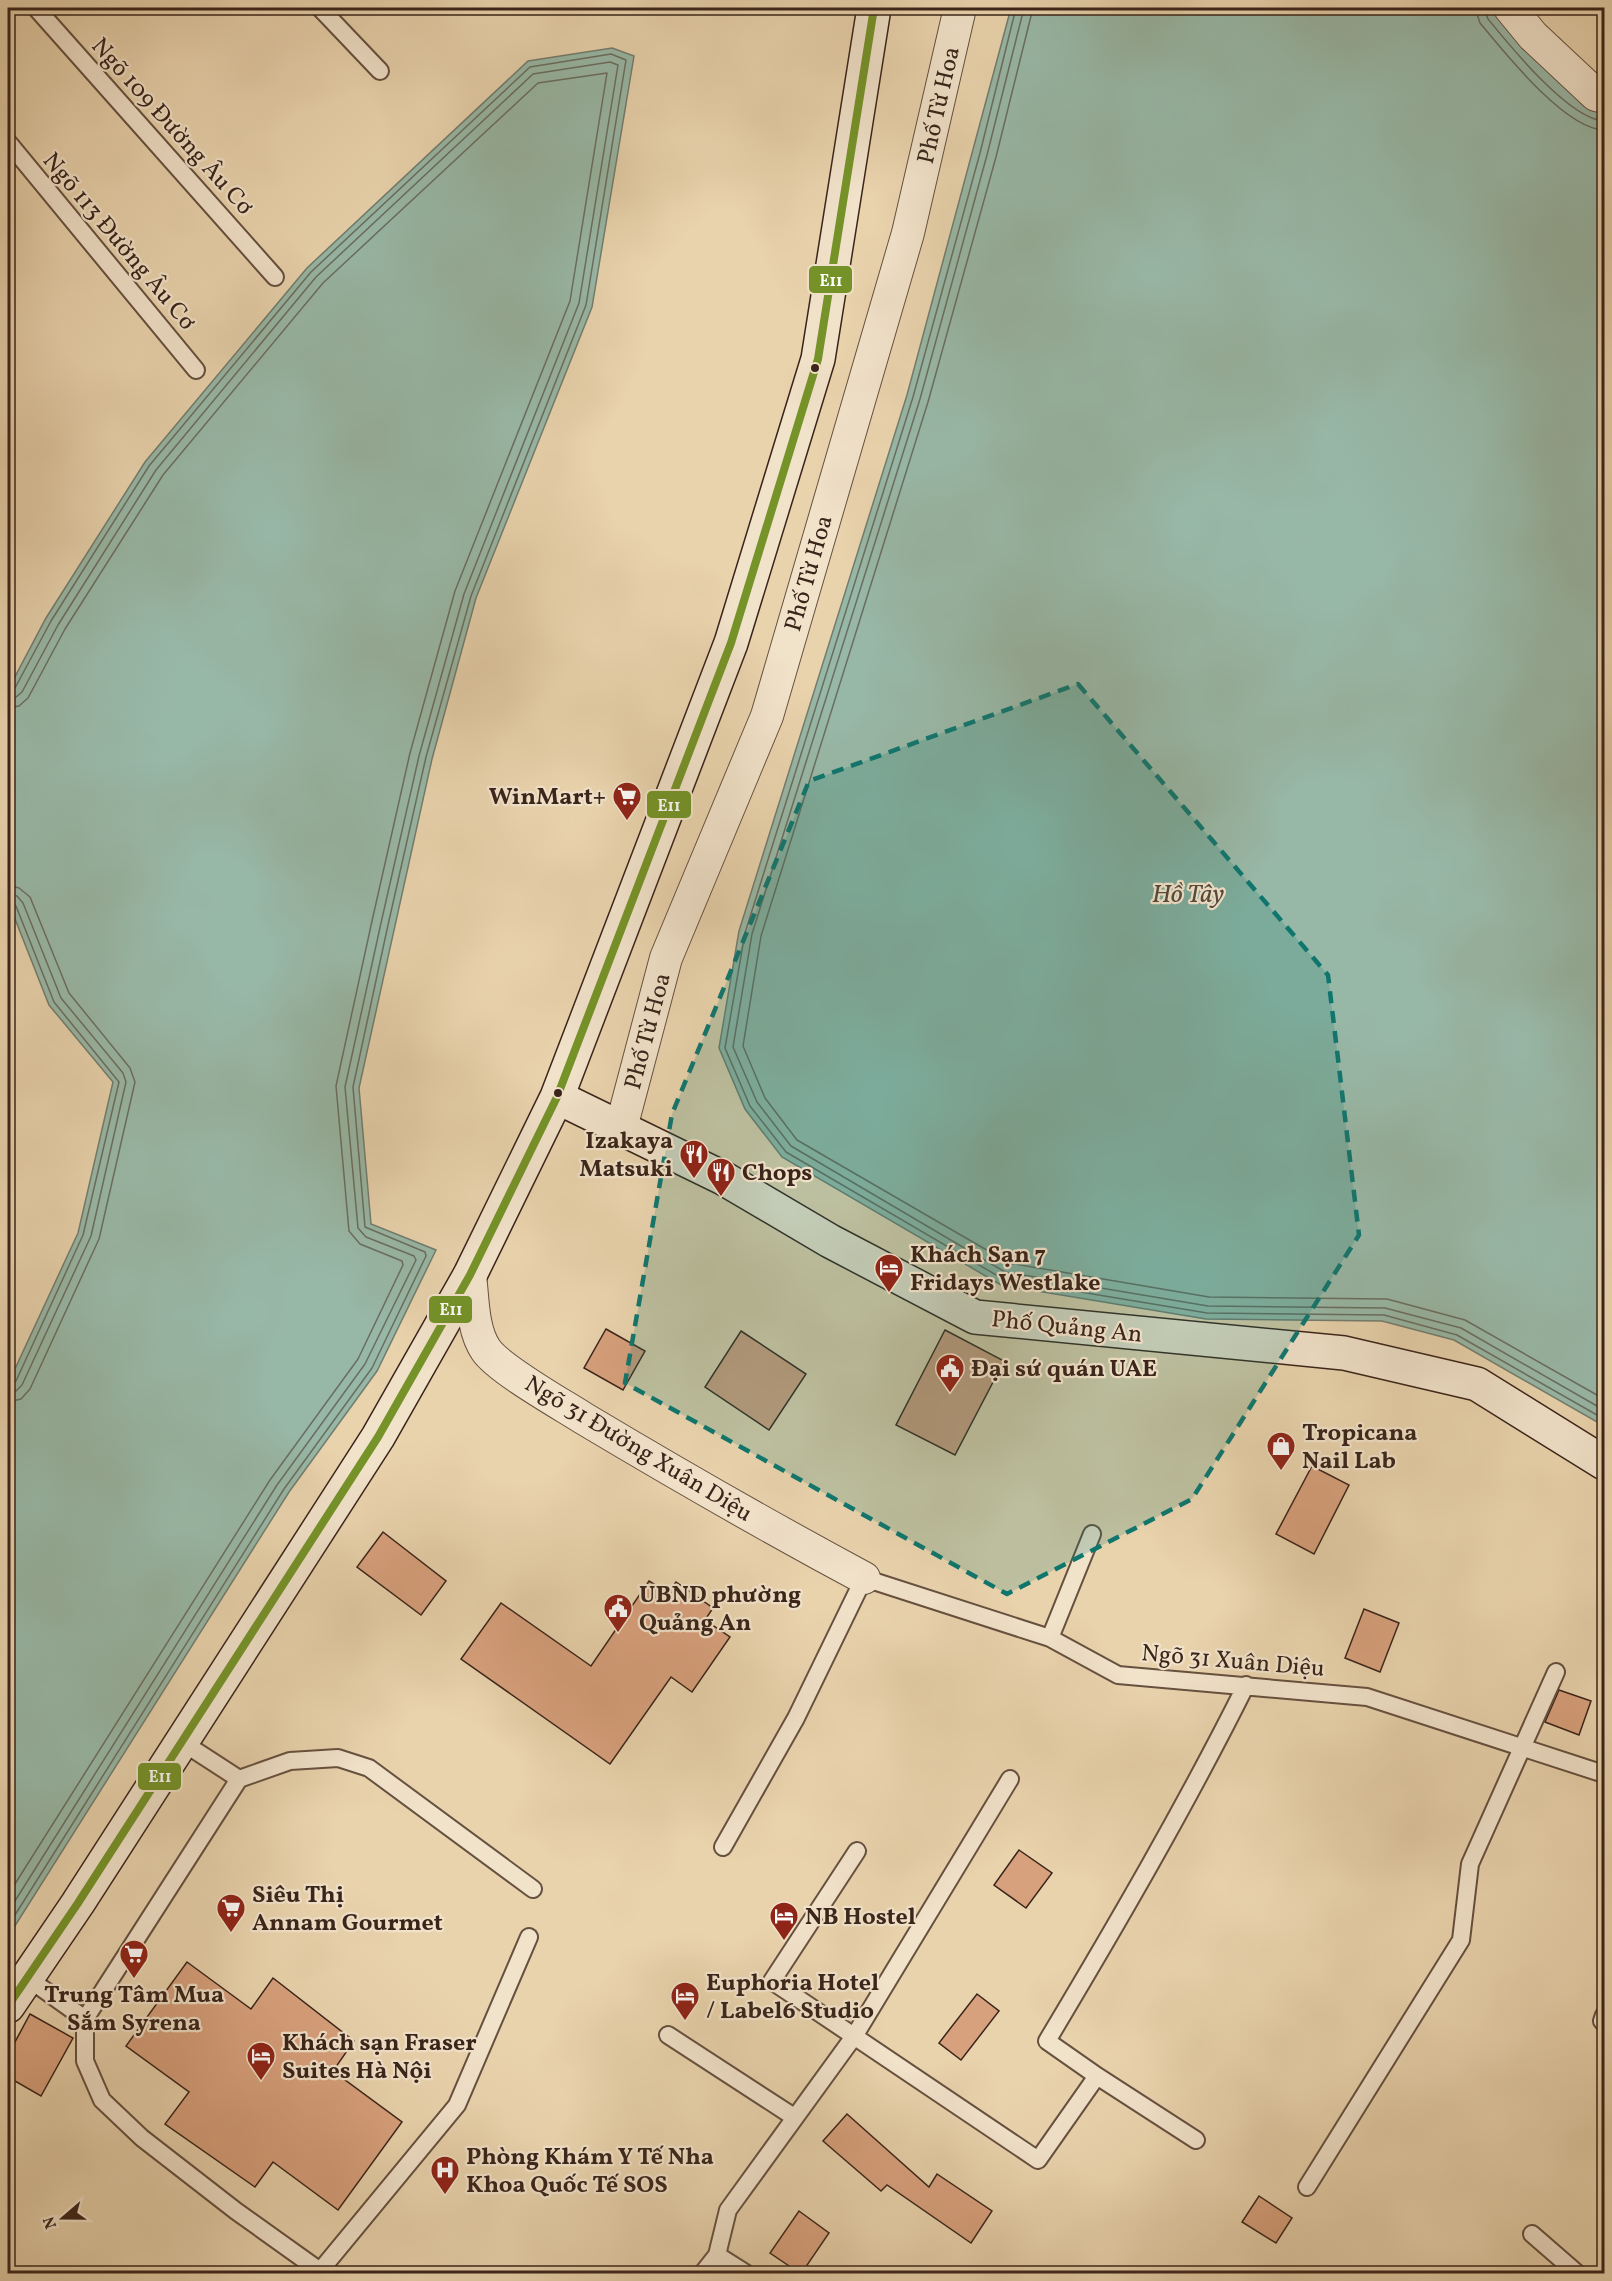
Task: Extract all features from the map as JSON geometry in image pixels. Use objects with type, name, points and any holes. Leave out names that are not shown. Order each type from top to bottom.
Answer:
[{"type":"street","points":[[8,2006],[28,1979],[378,1437],[470,1275],[556,1097],[731,643],[818,359],[874,8]]},
{"type":"street","name":"Phố Từ Hoa","points":[[621,1128],[666,958],[766,716],[908,233],[960,8]]},
{"type":"street","points":[[1510,8],[1533,36],[1596,95],[1605,97]]},
{"type":"street","name":"Phố Quảng An","points":[[556,1097],[723,1178],[830,1241],[975,1317],[1344,1353],[1477,1384],[1605,1463]]},
{"type":"street","name":"Ngõ 31 Đường Xuân Diệu","points":[[470,1275],[477,1331],[486,1350],[497,1361],[554,1400],[716,1498],[864,1578]]},
{"type":"lane","name":"Ngõ 109 Đường Âu Cơ","points":[[36,8],[275,277]]},
{"type":"lane","points":[[320,8],[380,71]]},
{"type":"lane","name":"Ngõ 113 Đường Âu Cơ","points":[[8,142],[196,370]]},
{"type":"lane","points":[[1050,1638],[1092,1534]]},
{"type":"lane","points":[[723,1848],[796,1718],[864,1578]]},
{"type":"lane","name":"Ngõ 31 Xuân Diệu","points":[[864,1578],[1050,1638],[1118,1675],[1368,1697],[1605,1774]]},
{"type":"lane","points":[[1307,2187],[1461,1940],[1470,1864],[1556,1672]]},
{"type":"lane","points":[[1196,2140],[1096,2076],[1047,2041],[1128,1907],[1246,1685]]},
{"type":"lane","points":[[182,1742],[239,1779]]},
{"type":"lane","points":[[529,1937],[457,2105],[320,2271],[236,2211],[152,2146],[102,2100],[84,2061],[85,2019],[239,1779],[290,1761],[338,1758],[369,1768],[533,1889]]},
{"type":"lane","points":[[702,2274],[717,2255],[728,2210],[855,2035],[1010,1779]]},
{"type":"lane","points":[[857,1851],[772,1981],[1038,2160],[1096,2076]]},
{"type":"lane","points":[[28,1979],[85,2019]]},
{"type":"lane","points":[[1605,2015],[1602,2021],[1605,2023]]},
{"type":"lane","points":[[668,2035],[794,2118]]},
{"type":"lane","points":[[1532,2234],[1578,2274]]},
{"type":"lane","points":[[717,2255],[747,2274]]},
{"type":"highlighted area","points":[[1078,684],[1328,975],[1359,1235],[1192,1499],[1007,1594],[625,1383],[672,1114],[809,781]]},
{"type":"water","name":"Hồ Tây","points":[[1011,8],[1496,8],[1604,108],[1604,1426],[1454,1340],[1382,1321],[1206,1319],[1001,1285],[782,1157],[745,1109],[719,1048],[739,931],[907,395]]},
{"type":"water","points":[[612,48],[634,56],[592,307],[476,598],[432,759],[359,1088],[371,1224],[436,1250],[377,1371],[289,1492],[8,1937],[8,1384],[78,1233],[113,1082],[49,1005],[8,901],[8,690],[46,618],[145,462],[307,268],[528,61]]},
{"type":"building","points":[[606,1329],[645,1351],[623,1390],[584,1368]]},
{"type":"building","name":"Đại sứ quán UAE","points":[[945,1330],[1004,1361],[955,1455],[896,1425]]},
{"type":"building","points":[[741,1331],[806,1374],[769,1430],[705,1387]]},
{"type":"building","points":[[1312,1466],[1349,1485],[1314,1554],[1276,1534]]},
{"type":"building","points":[[383,1532],[446,1581],[421,1615],[357,1567]]},
{"type":"building","points":[[649,1581],[668,1593],[676,1582],[713,1608],[705,1620],[730,1637],[692,1692],[671,1677],[610,1764],[461,1659],[501,1603],[591,1666]]},
{"type":"building","points":[[1364,1609],[1399,1623],[1380,1672],[1345,1658]]},
{"type":"building","points":[[1559,1690],[1591,1701],[1579,1735],[1545,1722]]},
{"type":"building","points":[[1019,1850],[1052,1873],[1026,1908],[994,1885]]},
{"type":"building","name":"Khách sạn Fraser Suites Hà Nội","points":[[187,1962],[251,2009],[273,1978],[354,2041],[333,2071],[402,2122],[338,2210],[273,2162],[255,2187],[165,2124],[189,2092],[126,2046]]},
{"type":"building","points":[[977,1994],[999,2011],[961,2060],[939,2043]]},
{"type":"building","points":[[30,2014],[73,2038],[41,2096],[8,2077],[8,2055]]},
{"type":"building","points":[[847,2114],[929,2187],[937,2174],[992,2211],[971,2243],[887,2185],[881,2191],[823,2141]]},
{"type":"building","points":[[1259,2196],[1292,2218],[1276,2243],[1242,2222]]},
{"type":"building","points":[[799,2211],[829,2233],[801,2274],[770,2253]]},
{"type":"transit line","name":"E11","points":[[8,2006],[78,1903],[378,1437],[470,1275],[557,1097],[731,643],[818,359],[874,8]]},
{"type":"place","name":"WinMart+","points":[[627,822]]},
{"type":"place","name":"Izakaya Matsuki","points":[[694,1180]]},
{"type":"place","name":"Chops","points":[[721,1198]]},
{"type":"place","name":"Khách Sạn 7 Fridays Westlake","points":[[889,1294]]},
{"type":"place","name":"Đại sứ quán UAE","points":[[950,1394]]},
{"type":"place","name":"Tropicana Nail Lab","points":[[1281,1472]]},
{"type":"place","name":"UBND phường Quảng An","points":[[618,1634]]},
{"type":"place","name":"Siêu Thị Annam Gourmet","points":[[231,1934]]},
{"type":"place","name":"NB Hostel","points":[[784,1942]]},
{"type":"place","name":"Trung Tâm Mua Sắm Syrena","points":[[134,1980]]},
{"type":"place","name":"Euphoria Hotel / Label6 Studio","points":[[685,2022]]},
{"type":"place","name":"Khách sạn Fraser Suites Hà Nội","points":[[261,2082]]},
{"type":"place","name":"Phòng Khám Y Tế Nha Khoa Quốc Tế SOS","points":[[445,2196]]}]
